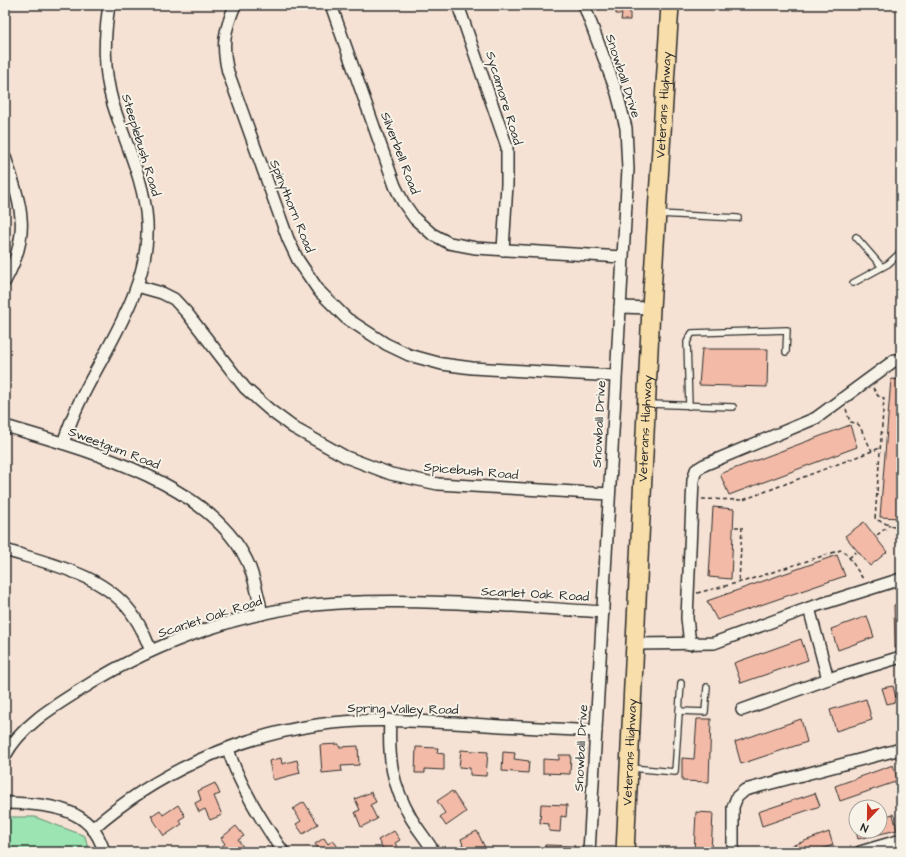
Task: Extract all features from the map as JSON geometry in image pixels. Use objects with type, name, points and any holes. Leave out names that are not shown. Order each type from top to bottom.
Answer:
[{"type":"main road","name":"Veterans Highway","points":[[625,852],[652,308],[670,5]]},
{"type":"street","name":"Steeplebush Road","points":[[63,444],[80,401],[125,314],[137,286],[145,256],[147,223],[140,186],[112,102],[107,77],[104,48],[109,5]]},
{"type":"street","name":"Spinythorn Road","points":[[235,5],[225,34],[224,48],[228,72],[288,239],[309,278],[334,307],[372,336],[409,355],[428,361],[472,368],[616,376]]},
{"type":"street","name":"Silverbell Road","points":[[332,5],[395,186],[409,212],[424,227],[449,243],[476,248],[622,257]]},
{"type":"street","name":"Sycamore Road","points":[[458,5],[507,147],[507,184],[503,250]]},
{"type":"street","name":"Snowball Drive","points":[[584,5],[617,93],[627,134],[628,169],[590,852]]},
{"type":"street","points":[[5,157],[20,202],[22,228],[16,256],[5,281]]},
{"type":"street","name":"Spicebush Road","points":[[137,286],[162,293],[174,299],[187,313],[245,388],[271,411],[294,428],[346,457],[391,474],[438,484],[609,494]]},
{"type":"street","points":[[620,307],[652,308]]},
{"type":"street","points":[[690,644],[687,618],[693,480],[696,470],[704,465],[816,418],[894,360],[901,360]]},
{"type":"street","name":"Sweetgum Road","points":[[5,426],[116,462],[158,480],[212,518],[228,533],[247,560],[252,573],[262,614]]},
{"type":"street","points":[[5,550],[88,578],[115,595],[135,617],[151,651]]},
{"type":"street","points":[[636,644],[714,643],[809,608],[901,579]]},
{"type":"street","name":"Scarlet Oak Road","points":[[5,756],[20,735],[68,698],[94,681],[151,651],[186,636],[262,614],[313,605],[393,601],[603,612]]},
{"type":"street","points":[[809,608],[828,679]]},
{"type":"street","points":[[742,710],[828,679],[901,657]]},
{"type":"street","points":[[390,720],[389,757],[396,786],[403,803],[434,852]]},
{"type":"street","name":"Spring Valley Road","points":[[92,829],[105,817],[172,773],[255,738],[318,724],[390,720],[596,731]]},
{"type":"street","points":[[228,749],[239,779],[253,806],[283,852]]},
{"type":"street","points":[[733,852],[733,807],[737,797],[745,790],[897,750],[901,751]]},
{"type":"street","points":[[5,803],[57,806],[70,811],[92,829],[98,836],[104,852]]},
{"type":"street","points":[[862,852],[901,840]]},
{"type":"lane","points":[[658,214],[738,218]]},
{"type":"lane","points":[[856,237],[882,267]]},
{"type":"lane","points":[[853,283],[882,267],[901,252]]},
{"type":"lane","points":[[689,406],[687,342],[692,332],[787,330],[786,352]]},
{"type":"lane","points":[[647,404],[733,407]]},
{"type":"lane","points":[[629,768],[675,772],[681,683]]},
{"type":"lane","points":[[679,711],[705,712],[707,687]]},
{"type":"path","points":[[868,379],[876,393],[884,398],[875,519],[901,528]]},
{"type":"path","points":[[839,400],[846,409],[850,422],[859,425],[872,451]]},
{"type":"path","points":[[692,499],[743,500],[880,448]]},
{"type":"path","points":[[877,535],[890,525]]},
{"type":"path","points":[[735,527],[742,527],[739,582]]},
{"type":"path","points":[[688,593],[698,593],[739,582],[838,550],[846,552],[870,589]]},
{"type":"path","points":[[849,558],[856,552]]},
{"type":"green space","points":[[5,815],[6,817],[35,817],[85,836],[89,852],[5,852]]},
{"type":"building","points":[[616,5],[630,5],[630,20],[621,20],[622,14],[616,14]]},
{"type":"building","points":[[702,349],[768,349],[767,387],[699,385]]},
{"type":"building","points":[[891,379],[901,380],[900,518],[880,517]]},
{"type":"building","points":[[850,425],[857,447],[729,495],[720,474]]},
{"type":"building","points":[[713,507],[734,509],[731,579],[709,577]]},
{"type":"building","points":[[864,522],[887,552],[870,566],[845,536]]},
{"type":"building","points":[[837,555],[845,576],[717,620],[707,601]]},
{"type":"building","points":[[901,604],[901,648],[895,648],[894,605]]},
{"type":"building","points":[[867,616],[874,637],[838,650],[831,629]]},
{"type":"building","points":[[801,639],[808,660],[741,683],[734,663]]},
{"type":"building","points":[[893,686],[896,698],[895,702],[887,704],[882,688]]},
{"type":"building","points":[[866,699],[872,720],[836,731],[830,710]]},
{"type":"building","points":[[697,719],[711,719],[709,782],[682,781],[682,758],[694,759]]},
{"type":"building","points":[[801,719],[807,742],[741,764],[735,742]]},
{"type":"building","points":[[339,744],[339,747],[358,746],[359,765],[341,766],[342,771],[322,773],[320,745]]},
{"type":"building","points":[[416,747],[438,748],[437,753],[444,754],[444,770],[425,769],[425,773],[415,773]]},
{"type":"building","points":[[461,750],[488,752],[486,776],[470,775],[470,768],[459,767]]},
{"type":"building","points":[[503,752],[515,753],[514,759],[529,761],[528,773],[502,771]]},
{"type":"building","points":[[559,755],[571,755],[570,774],[543,773],[543,759],[559,760]]},
{"type":"building","points":[[281,758],[282,764],[297,760],[300,773],[273,780],[269,761]]},
{"type":"building","points":[[893,765],[898,781],[840,801],[835,786]]},
{"type":"building","points":[[215,783],[220,794],[214,796],[222,815],[210,820],[205,809],[199,812],[195,803],[201,800],[198,791]]},
{"type":"building","points":[[452,791],[466,812],[446,826],[440,817],[445,813],[437,801]]},
{"type":"building","points":[[371,792],[376,802],[370,805],[377,819],[361,827],[355,812],[360,810],[355,799]]},
{"type":"building","points":[[815,793],[820,806],[762,826],[758,812]]},
{"type":"building","points":[[304,802],[318,824],[303,834],[296,824],[301,821],[293,809]]},
{"type":"building","points":[[541,804],[567,805],[566,817],[561,816],[560,832],[549,831],[549,824],[540,823]]},
{"type":"building","points":[[178,805],[185,816],[179,820],[182,824],[164,836],[151,816],[160,810],[163,815]]},
{"type":"building","points":[[696,812],[713,813],[711,852],[694,852]]},
{"type":"building","points":[[893,814],[897,830],[888,832],[888,816]]},
{"type":"building","points":[[236,826],[244,836],[238,840],[247,852],[214,852],[225,844],[221,838]]},
{"type":"building","points":[[394,831],[400,840],[395,843],[400,852],[385,852],[378,840]]},
{"type":"building","points":[[477,831],[487,852],[447,852],[463,845],[461,839]]},
{"type":"building","points":[[829,832],[833,845],[814,852],[775,852]]},
{"type":"building","points":[[324,838],[328,844],[333,840],[339,849],[335,852],[321,852],[315,844]]},
{"type":"building","points":[[545,845],[575,846],[575,852],[545,852]]}]
